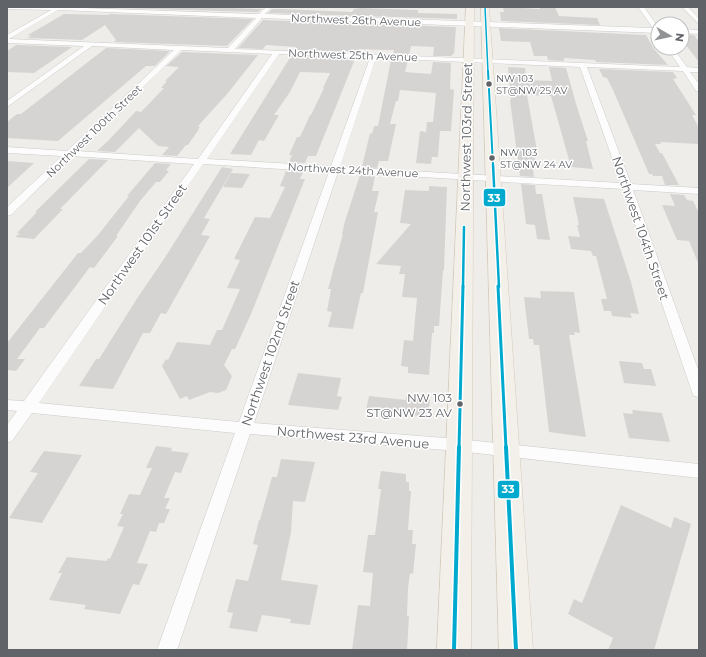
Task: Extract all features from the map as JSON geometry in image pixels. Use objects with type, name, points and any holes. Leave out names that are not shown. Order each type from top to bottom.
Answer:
[{"type":"main road","name":"Northwest 103rd Street","points":[[454,650],[470,7]]},
{"type":"main road","name":"Northwest 103rd Street","points":[[485,7],[516,650]]},
{"type":"street","name":"Northwest 26th Avenue","points":[[7,7],[650,31]]},
{"type":"street","points":[[230,50],[269,7]]},
{"type":"street","points":[[642,7],[650,19]]},
{"type":"street","points":[[685,7],[699,22]]},
{"type":"street","points":[[7,38],[58,8]]},
{"type":"street","name":"Northwest 25th Avenue","points":[[7,41],[699,70]]},
{"type":"street","points":[[7,105],[90,45]]},
{"type":"street","name":"Northwest 100th Street","points":[[7,213],[180,48]]},
{"type":"street","name":"Northwest 101st Street","points":[[7,437],[277,52]]},
{"type":"street","name":"Northwest 102nd Street","points":[[167,650],[374,56]]},
{"type":"street","points":[[675,56],[699,89]]},
{"type":"street","name":"Northwest 104th Street","points":[[583,65],[699,392]]},
{"type":"street","name":"Northwest 24th Avenue","points":[[7,150],[699,191]]},
{"type":"street","name":"Northwest 23rd Avenue","points":[[7,405],[244,428],[458,445],[699,471]]},
{"type":"building","points":[[234,7],[233,8],[262,9],[258,12],[119,8]]},
{"type":"building","points":[[503,7],[540,9],[540,7],[555,7],[559,16],[597,18],[600,25],[501,21],[500,12],[504,12]]},
{"type":"building","points":[[272,9],[352,12],[354,9],[418,10],[418,13],[457,14],[457,19],[268,13]]},
{"type":"building","points":[[64,14],[110,14],[253,19],[227,46],[114,42],[116,40],[105,25],[82,40],[27,38],[31,36],[28,35]]},
{"type":"building","points":[[263,20],[456,27],[454,54],[452,54],[452,56],[433,56],[434,47],[411,46],[409,55],[393,54],[394,50],[359,49],[357,52],[294,50],[296,47],[266,45],[263,49],[238,48]]},
{"type":"building","points":[[499,28],[646,35],[650,42],[650,56],[660,56],[668,65],[596,62],[595,60],[564,58],[564,61],[548,60],[547,56],[534,56],[530,42],[501,41]]},
{"type":"building","points":[[690,35],[694,35],[699,42],[699,62],[690,50]]},
{"type":"building","points":[[16,45],[72,47],[34,73],[7,72],[7,51]]},
{"type":"building","points":[[106,48],[170,51],[155,66],[146,66],[58,141],[7,138],[7,122],[17,114],[21,114]]},
{"type":"building","points":[[182,52],[258,55],[228,93],[198,126],[200,127],[199,129],[188,145],[186,145],[177,156],[162,155],[169,147],[158,146],[139,128],[115,152],[97,151],[136,111],[141,112],[164,88],[161,88],[167,81],[165,81],[179,67],[166,66]]},
{"type":"building","points":[[291,56],[355,59],[316,156],[308,156],[305,163],[289,162],[292,155],[289,155],[297,137],[300,137],[330,73],[300,72],[290,92],[274,115],[279,115],[264,141],[259,140],[251,155],[230,154]]},
{"type":"building","points":[[391,60],[408,61],[405,72],[431,74],[433,62],[451,63],[450,89],[454,90],[451,131],[440,131],[438,157],[432,157],[431,164],[416,163],[420,131],[426,132],[427,122],[433,122],[436,93],[400,90],[390,124],[396,124],[388,161],[379,161],[377,168],[362,167],[370,133],[372,134],[374,126],[378,126]]},
{"type":"building","points":[[508,67],[525,68],[526,80],[552,81],[549,67],[566,68],[588,141],[586,141],[593,169],[571,167],[551,96],[527,95],[538,156],[535,156],[536,166],[534,165],[535,169],[533,169],[534,177],[520,176],[510,100]]},
{"type":"building","points":[[599,69],[673,72],[677,78],[673,79],[696,115],[692,115],[699,128],[699,144],[660,142],[661,144],[655,144],[660,153],[662,153],[679,185],[665,185],[662,176],[653,176],[652,174],[649,174],[613,90],[607,78],[603,77]]},
{"type":"building","points":[[89,159],[108,160],[60,209],[63,209],[34,239],[15,237],[37,212],[35,212]]},
{"type":"building","points":[[7,161],[34,163],[7,188]]},
{"type":"building","points":[[155,163],[171,164],[166,170],[169,171],[160,182],[156,182],[140,201],[116,236],[118,236],[94,268],[90,267],[44,328],[40,328],[17,359],[25,359],[16,371],[8,370],[7,372],[7,343],[78,253],[81,253],[98,235],[129,196],[127,196]]},
{"type":"building","points":[[222,167],[233,169],[204,218],[210,219],[201,235],[210,236],[166,314],[161,313],[150,333],[143,333],[113,389],[79,386],[96,359],[99,359]]},
{"type":"building","points":[[286,171],[303,172],[300,179],[305,179],[251,314],[235,349],[232,349],[224,365],[232,376],[226,390],[218,393],[210,392],[189,400],[187,396],[180,399],[162,366],[166,359],[168,360],[177,342],[210,345],[217,330],[222,330],[240,289],[227,288],[240,260],[234,259],[255,217],[270,218],[285,187],[280,186]]},
{"type":"building","points":[[231,173],[250,174],[242,188],[223,187]]},
{"type":"building","points":[[360,175],[375,176],[372,191],[379,191],[374,212],[378,212],[363,293],[361,293],[353,329],[328,327],[332,312],[327,311],[331,289],[328,289],[343,234],[345,221]]},
{"type":"building","points":[[521,184],[535,185],[536,194],[542,194],[550,240],[537,239],[535,225],[526,224]]},
{"type":"building","points":[[429,186],[447,187],[444,270],[439,326],[434,326],[434,333],[432,333],[429,375],[408,373],[408,367],[401,366],[404,340],[413,341],[417,298],[402,297],[405,274],[399,274],[401,266],[376,264],[411,224],[400,223],[405,190],[429,191]]},
{"type":"building","points":[[670,194],[684,195],[687,200],[693,201],[699,213],[699,265],[689,241],[677,240],[662,205],[675,206]]},
{"type":"building","points":[[573,197],[604,199],[631,282],[639,314],[630,313],[632,318],[612,316],[611,311],[604,311],[601,299],[607,299],[596,256],[593,256],[591,251],[571,249],[568,236],[580,237]]},
{"type":"building","points":[[540,291],[574,292],[580,333],[574,332],[575,335],[569,335],[586,437],[549,432],[539,345],[534,345],[533,339],[529,339],[524,297],[541,298]]},
{"type":"building","points":[[619,361],[642,363],[644,369],[651,369],[656,386],[624,383]]},
{"type":"building","points":[[298,373],[341,378],[337,396],[342,397],[338,410],[288,405]]},
{"type":"building","points":[[369,396],[406,400],[406,397],[430,400],[428,417],[366,410]]},
{"type":"building","points":[[632,410],[662,413],[670,442],[629,438],[623,413],[633,414]]},
{"type":"building","points":[[156,446],[172,448],[171,451],[189,453],[181,473],[175,472],[164,498],[170,498],[165,509],[170,509],[164,523],[159,523],[156,532],[150,531],[137,563],[148,564],[139,585],[133,584],[120,614],[84,609],[86,605],[49,600],[62,573],[58,573],[67,557],[107,561],[108,558],[110,559],[124,527],[117,526],[123,514],[120,514],[129,494],[140,495],[152,468],[146,468]]},
{"type":"building","points":[[44,451],[82,455],[42,523],[9,518],[38,473],[30,472]]},
{"type":"building","points":[[281,459],[315,462],[305,502],[293,501],[291,532],[281,580],[318,585],[310,625],[290,623],[291,619],[262,615],[257,632],[229,628],[233,613],[227,612],[236,579],[248,581],[258,545],[253,544],[259,520],[272,477],[277,477]]},
{"type":"building","points":[[381,471],[406,474],[406,482],[409,482],[409,491],[411,491],[408,530],[413,530],[412,544],[416,544],[413,574],[410,573],[408,588],[407,616],[409,616],[407,650],[352,650],[358,605],[370,606],[373,573],[363,572],[368,535],[375,535],[381,489],[378,489]]},
{"type":"building","points":[[621,505],[671,528],[674,517],[691,524],[654,650],[608,650],[613,638],[568,614],[574,599],[582,603]]},
{"type":"transit line","name":"33","points":[[485,7],[516,650]]},
{"type":"transit line","name":"33","points":[[454,650],[464,227]]},
{"type":"place","name":"NW 103 ST@NW 25 AV","points":[[489,84]]},
{"type":"place","name":"NW 103 ST@NW 24 AV","points":[[492,158]]},
{"type":"place","name":"NW 103 ST@NW 23 AV","points":[[460,404]]}]
